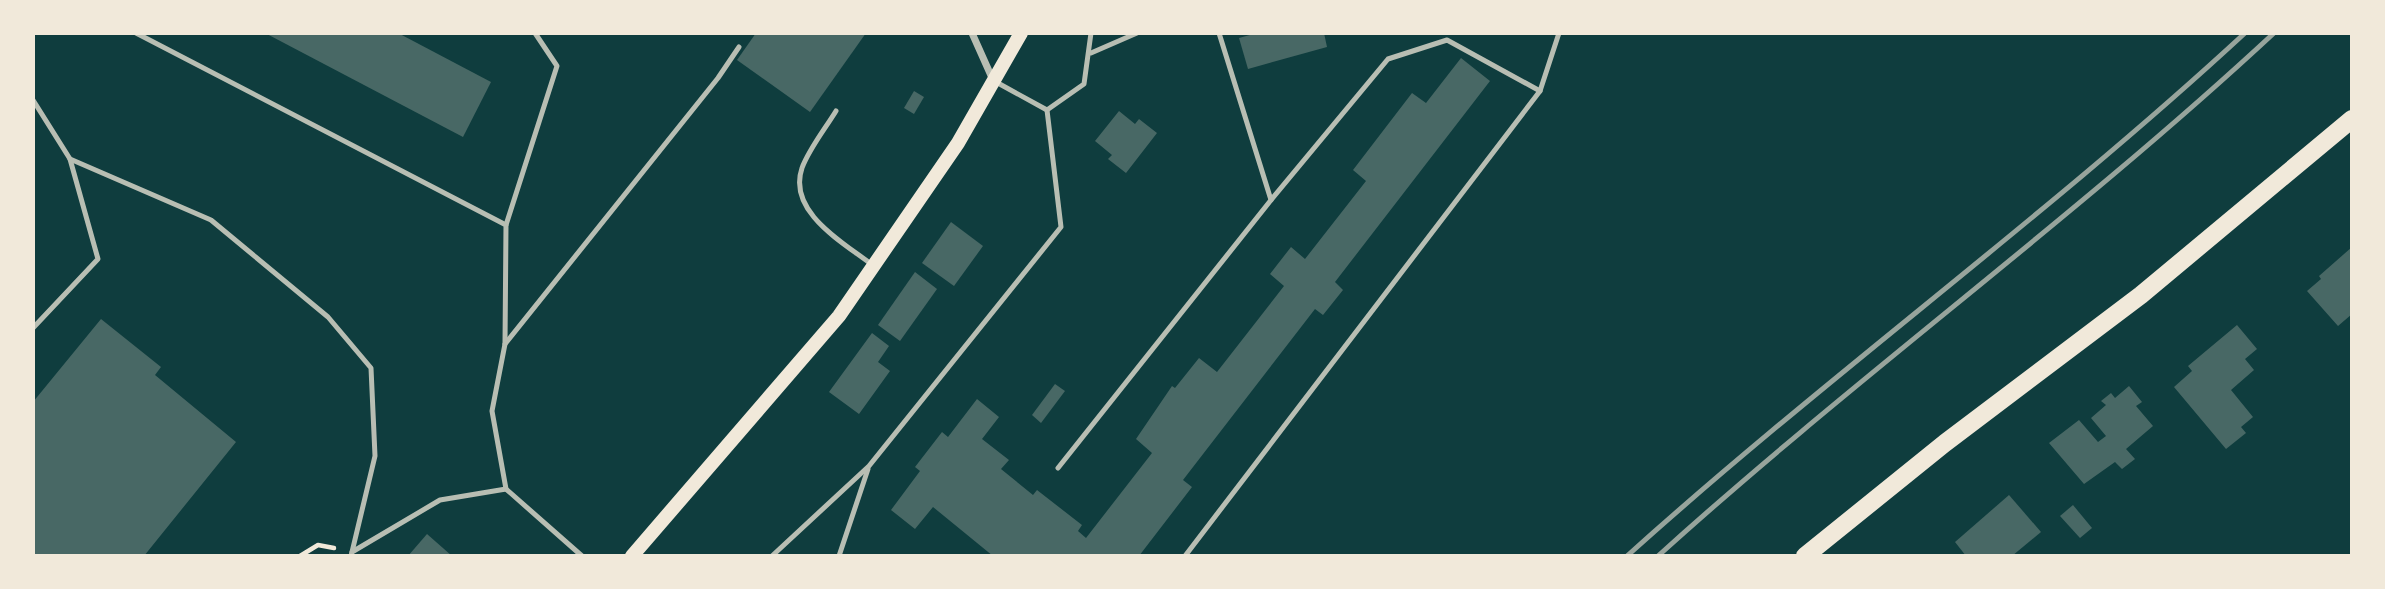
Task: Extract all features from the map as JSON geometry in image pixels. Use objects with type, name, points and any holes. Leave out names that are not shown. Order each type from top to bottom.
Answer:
[{"type":"main road","points":[[632,556],[839,316],[958,144],[1021,33]]},
{"type":"main road","points":[[1805,556],[1945,443],[2141,295],[2352,119]]},
{"type":"street","points":[[972,33],[993,80]]},
{"type":"lane","points":[[136,33],[506,225]]},
{"type":"lane","points":[[535,33],[558,66],[506,225],[505,344],[492,411],[506,489],[582,556]]},
{"type":"lane","points":[[1047,110],[1084,83],[1091,53],[1091,33]]},
{"type":"lane","points":[[1091,53],[1137,33]]},
{"type":"lane","points":[[1219,33],[1271,200]]},
{"type":"lane","points":[[1185,556],[1540,91],[1559,33]]},
{"type":"lane","points":[[1058,468],[1271,200],[1388,59],[1447,40],[1540,91]]},
{"type":"lane","points":[[505,344],[718,78],[739,47]]},
{"type":"lane","points":[[993,80],[1047,110]]},
{"type":"lane","points":[[33,100],[71,159],[98,259],[33,328]]},
{"type":"lane","points":[[772,556],[869,466],[1061,227],[1047,110]]},
{"type":"lane","points":[[836,111],[801,170],[802,199],[822,227],[874,266]]},
{"type":"lane","points":[[71,159],[211,220],[328,317],[371,368],[375,456],[352,554]]},
{"type":"lane","points":[[839,556],[869,466]]},
{"type":"lane","points":[[352,554],[440,500],[506,489]]},
{"type":"path","points":[[300,556],[318,545],[352,554]]},
{"type":"building","points":[[265,33],[398,33],[491,82],[463,137]]},
{"type":"building","points":[[756,33],[866,33],[810,112],[737,60]]},
{"type":"building","points":[[1257,33],[1324,33],[1327,47],[1248,69],[1239,38]]},
{"type":"building","points":[[1461,58],[1490,81],[1335,282],[1343,290],[1323,315],[1315,309],[1183,480],[1192,487],[1139,556],[993,556],[933,507],[915,529],[891,510],[920,471],[915,467],[942,432],[948,437],[977,399],[999,417],[982,439],[1009,460],[1001,469],[1033,495],[1037,490],[1082,525],[1078,531],[1086,538],[1152,453],[1136,439],[1172,386],[1175,388],[1199,358],[1217,372],[1284,286],[1270,274],[1291,247],[1305,259],[1366,181],[1353,170],[1412,93],[1426,103]]},
{"type":"building","points":[[914,91],[924,97],[914,114],[904,108]]},
{"type":"building","points":[[1119,111],[1135,124],[1139,119],[1157,133],[1126,173],[1108,159],[1112,155],[1095,141]]},
{"type":"building","points":[[951,222],[983,246],[954,286],[922,263]]},
{"type":"building","points":[[2352,247],[2352,314],[2338,326],[2307,291],[2321,279],[2319,276]]},
{"type":"building","points":[[915,272],[937,289],[900,341],[878,325]]},
{"type":"building","points":[[101,319],[161,367],[155,375],[236,442],[144,556],[33,556],[33,402]]},
{"type":"building","points":[[2237,325],[2257,349],[2245,359],[2254,370],[2231,390],[2253,417],[2241,427],[2246,433],[2226,449],[2174,387],[2192,371],[2188,366]]},
{"type":"building","points":[[872,333],[889,346],[878,362],[890,371],[859,414],[829,392]]},
{"type":"building","points":[[1055,384],[1065,391],[1041,423],[1032,415]]},
{"type":"building","points":[[2129,386],[2142,402],[2136,406],[2153,426],[2126,449],[2135,459],[2122,469],[2115,462],[2084,484],[2049,443],[2079,420],[2098,442],[2106,436],[2091,418],[2106,405],[2101,401],[2111,393],[2115,398]]},
{"type":"building","points":[[2009,495],[2041,532],[2012,556],[1966,556],[1955,542]]},
{"type":"building","points":[[2073,505],[2092,528],[2080,538],[2060,516]]},
{"type":"building","points":[[427,534],[452,556],[408,556]]},
{"type":"railway","points":[[1627,556],[1780,424],[2093,167],[2245,33]]},
{"type":"railway","points":[[1658,556],[1811,424],[2122,167],[2274,33]]}]
